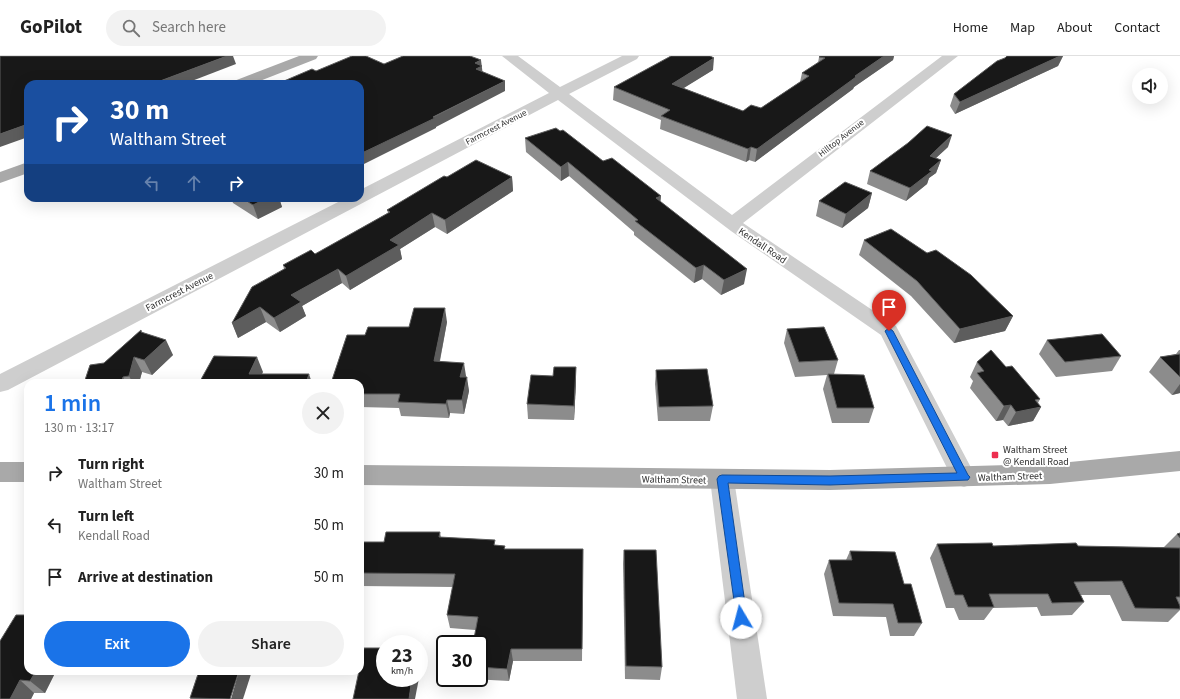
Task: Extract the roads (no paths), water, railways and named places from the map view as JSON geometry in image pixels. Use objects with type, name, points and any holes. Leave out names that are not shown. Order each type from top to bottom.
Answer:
[{"type":"main road","points":[[250,80],[311,56]]},
{"type":"main road","points":[[0,178],[24,169]]},
{"type":"main road","name":"Waltham Street","points":[[364,475],[830,480],[1050,474],[1180,461]]},
{"type":"main road","points":[[0,472],[24,472]]},
{"type":"street","name":"Kendall Road","points":[[509,56],[732,222],[889,331],[964,477]]},
{"type":"street","name":"Farmcrest Avenue","points":[[364,195],[632,56]]},
{"type":"street","name":"Hilltop Avenue","points":[[732,222],[951,56]]},
{"type":"street","name":"Farmcrest Avenue","points":[[0,384],[351,202]]},
{"type":"street","points":[[722,479],[752,699]]},
{"type":"place","name":"Waltham Street @ Kendall Road","points":[[995,455]]}]
